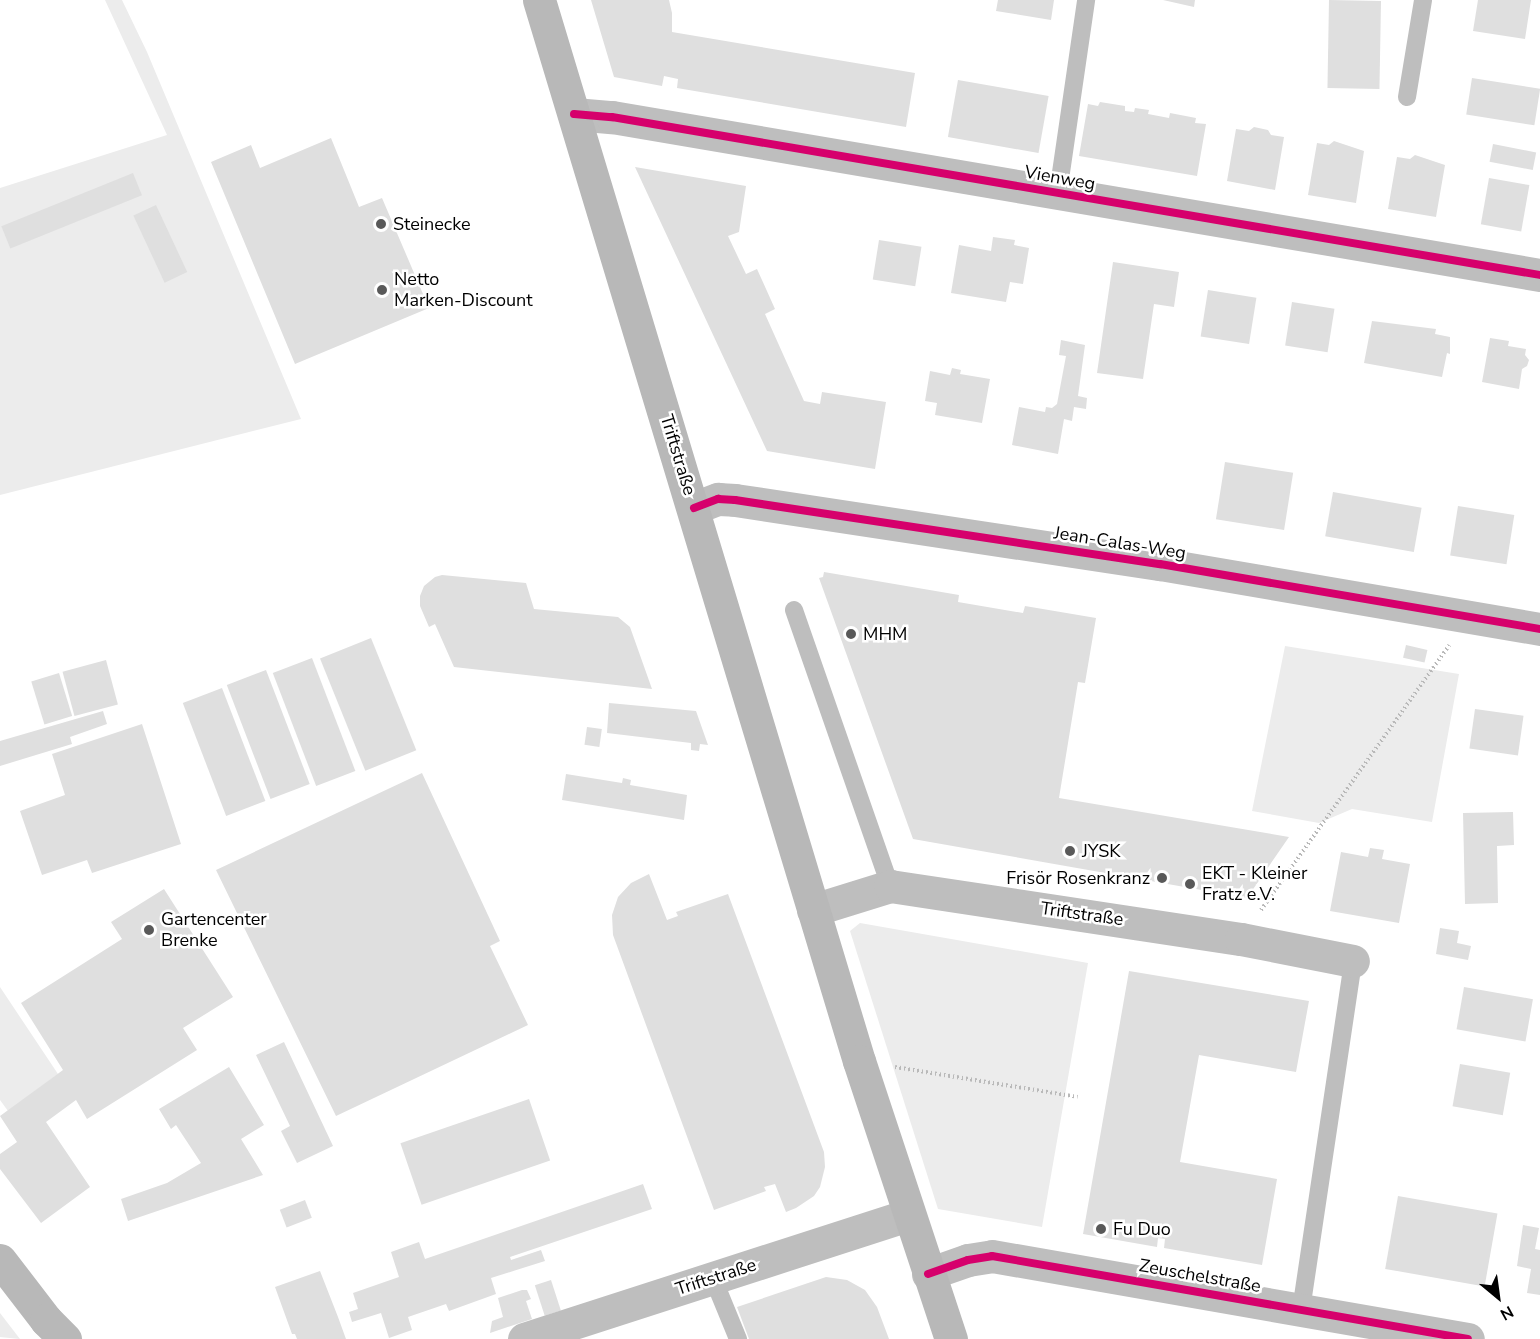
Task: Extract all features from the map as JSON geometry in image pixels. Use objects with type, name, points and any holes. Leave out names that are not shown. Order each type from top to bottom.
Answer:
[{"type":"main road","name":"Triftstraße","points":[[539,0],[859,1061],[908,1215],[951,1339]]},
{"type":"main road","points":[[0,1260],[46,1320],[65,1339]]},
{"type":"street","name":"Vienweg","points":[[574,114],[612,117],[1540,275]]},
{"type":"street","name":"Jean-Calas-Weg","points":[[694,508],[718,499],[735,500],[1160,564],[1540,629]]},
{"type":"street","name":"Triftstraße","points":[[813,910],[890,886],[1241,939],[1353,962]]},
{"type":"street","name":"Triftstraße","points":[[524,1339],[908,1215]]},
{"type":"street","name":"Zeuschelstraße","points":[[928,1274],[968,1260],[992,1256],[1468,1339]]},
{"type":"lane","points":[[1058,193],[1086,0]]},
{"type":"lane","points":[[1407,97],[1423,0]]},
{"type":"lane","points":[[794,610],[890,886]]},
{"type":"lane","points":[[1301,1310],[1353,962]]},
{"type":"lane","points":[[713,1278],[738,1339]]},
{"type":"path","points":[[1241,939],[1449,645],[1455,614]]},
{"type":"path","points":[[859,1061],[1078,1097]]},
{"type":"shaded area","points":[[105,0],[122,0],[147,52],[301,419],[0,495],[0,188],[167,135]]},
{"type":"shaded area","points":[[1285,646],[1459,674],[1432,822],[1352,809],[1319,823],[1252,811]]},
{"type":"shaded area","points":[[860,923],[1088,963],[1042,1227],[938,1209],[850,931]]},
{"type":"shaded area","points":[[0,987],[58,1074],[8,1111],[0,1100]]},
{"type":"shaded area","points":[[0,1313],[20,1339],[0,1337]]},
{"type":"building","points":[[591,0],[669,0],[672,32],[915,73],[906,127],[677,88],[678,79],[664,76],[662,86],[614,77]]},
{"type":"building","points":[[998,0],[1054,0],[1051,20],[996,11]]},
{"type":"building","points":[[1163,0],[1195,0],[1194,7]]},
{"type":"building","points":[[1329,0],[1381,1],[1379,89],[1327,88]]},
{"type":"building","points":[[1478,0],[1531,0],[1525,39],[1473,31]]},
{"type":"building","points":[[1472,78],[1540,89],[1534,125],[1466,115]]},
{"type":"building","points":[[958,80],[1049,96],[1039,153],[948,137]]},
{"type":"building","points":[[1100,102],[1125,106],[1125,111],[1134,112],[1135,108],[1149,110],[1148,114],[1169,118],[1170,113],[1196,118],[1195,123],[1206,124],[1197,176],[1079,156],[1088,104],[1098,106]]},
{"type":"building","points":[[1254,127],[1268,130],[1271,135],[1284,137],[1275,190],[1227,181],[1236,129],[1249,131]]},
{"type":"building","points":[[331,138],[359,207],[382,198],[429,308],[295,364],[211,162],[251,145],[260,168]]},
{"type":"building","points":[[1334,141],[1364,151],[1356,203],[1308,195],[1317,143],[1329,145]]},
{"type":"building","points":[[1493,144],[1536,152],[1533,170],[1490,162]]},
{"type":"building","points":[[1415,155],[1445,165],[1436,217],[1388,209],[1397,157],[1410,159]]},
{"type":"building","points":[[635,167],[746,186],[739,232],[728,236],[746,274],[757,269],[775,309],[765,314],[804,401],[820,404],[822,392],[886,402],[875,469],[767,451]]},
{"type":"building","points":[[133,173],[142,195],[10,248],[1,226]]},
{"type":"building","points":[[1489,178],[1529,185],[1521,231],[1481,224]]},
{"type":"building","points":[[156,205],[187,272],[165,283],[133,216]]},
{"type":"building","points":[[993,237],[1015,240],[1014,245],[1029,248],[1023,284],[1010,282],[1006,302],[951,293],[959,245],[991,251]]},
{"type":"building","points":[[879,240],[921,247],[915,286],[873,280]]},
{"type":"building","points":[[1113,262],[1179,272],[1174,307],[1154,304],[1143,379],[1097,373]]},
{"type":"building","points":[[1208,290],[1256,298],[1249,344],[1201,336]]},
{"type":"building","points":[[1292,302],[1334,309],[1328,352],[1285,345]]},
{"type":"building","points":[[1372,321],[1436,329],[1435,334],[1450,337],[1450,354],[1447,353],[1442,377],[1364,363]]},
{"type":"building","points":[[1490,338],[1509,341],[1508,346],[1526,349],[1525,355],[1529,360],[1527,366],[1522,369],[1519,389],[1482,382]]},
{"type":"building","points":[[1061,340],[1085,345],[1078,396],[1087,398],[1086,409],[1074,407],[1072,421],[1064,419],[1058,454],[1012,445],[1019,407],[1045,412],[1046,407],[1052,408],[1057,404],[1066,356],[1059,355]]},
{"type":"building","points":[[952,368],[961,370],[960,374],[990,379],[982,423],[935,415],[937,403],[925,401],[930,371],[950,375]]},
{"type":"building","points":[[1225,462],[1293,473],[1284,530],[1216,519]]},
{"type":"building","points":[[1333,492],[1422,508],[1414,552],[1325,536]]},
{"type":"building","points":[[1458,506],[1514,515],[1506,564],[1450,555]]},
{"type":"building","points":[[824,572],[959,595],[958,602],[1023,613],[1025,606],[1096,618],[1085,683],[1078,682],[1059,798],[1289,837],[1247,898],[913,839],[819,578],[823,577]]},
{"type":"building","points":[[442,575],[526,583],[534,609],[618,617],[630,627],[652,689],[454,667],[435,624],[429,627],[420,606],[420,596],[424,586],[435,577]]},
{"type":"building","points":[[371,638],[416,750],[365,771],[320,659]]},
{"type":"building","points":[[1406,645],[1427,650],[1425,663],[1403,658]]},
{"type":"building","points":[[312,658],[355,771],[316,786],[273,673]]},
{"type":"building","points":[[106,660],[118,704],[74,716],[63,672]]},
{"type":"building","points":[[266,670],[310,784],[271,799],[227,685]]},
{"type":"building","points":[[59,673],[72,716],[44,725],[31,681]]},
{"type":"building","points":[[222,688],[265,801],[226,816],[183,703]]},
{"type":"building","points":[[609,703],[696,711],[708,745],[700,744],[699,751],[691,750],[691,743],[607,733]]},
{"type":"building","points":[[1475,709],[1524,716],[1518,755],[1469,749]]},
{"type":"building","points":[[103,711],[107,724],[70,737],[72,744],[0,766],[0,741]]},
{"type":"building","points":[[142,724],[181,844],[92,873],[87,860],[42,875],[20,811],[65,795],[52,754]]},
{"type":"building","points":[[587,727],[602,729],[599,747],[584,745]]},
{"type":"building","points":[[422,773],[500,941],[490,946],[528,1025],[336,1116],[216,870]]},
{"type":"building","points":[[566,774],[622,783],[623,778],[631,780],[630,785],[687,795],[684,820],[562,800]]},
{"type":"building","points":[[1513,812],[1514,845],[1497,846],[1498,903],[1465,904],[1463,813]]},
{"type":"building","points":[[1370,848],[1384,850],[1382,859],[1410,864],[1399,923],[1330,911],[1341,852],[1368,857]]},
{"type":"building","points":[[649,874],[667,920],[678,916],[676,912],[728,894],[824,1152],[825,1167],[820,1187],[814,1196],[796,1208],[786,1212],[775,1184],[764,1187],[766,1191],[714,1210],[613,935],[612,915],[618,897],[631,883]]},
{"type":"building","points":[[164,889],[233,997],[183,1028],[197,1050],[87,1119],[76,1100],[46,1122],[90,1187],[41,1223],[0,1169],[0,1154],[17,1142],[0,1116],[63,1070],[21,1003],[122,939],[111,922]]},
{"type":"building","points":[[1440,928],[1459,931],[1457,943],[1471,946],[1468,960],[1436,954]]},
{"type":"building","points":[[1129,971],[1309,1001],[1296,1072],[1199,1055],[1180,1162],[1277,1179],[1262,1265],[1164,1248],[1165,1239],[1158,1238],[1157,1247],[1083,1234]]},
{"type":"building","points":[[1464,987],[1533,999],[1525,1042],[1457,1029]]},
{"type":"building","points":[[284,1042],[333,1146],[297,1163],[281,1131],[290,1126],[256,1055]]},
{"type":"building","points":[[1460,1064],[1510,1073],[1503,1115],[1453,1106]]},
{"type":"building","points":[[229,1067],[264,1125],[241,1139],[263,1175],[128,1221],[121,1199],[167,1183],[201,1163],[176,1125],[171,1129],[159,1109]]},
{"type":"building","points":[[529,1099],[550,1160],[422,1205],[400,1143]]},
{"type":"building","points":[[643,1184],[652,1209],[510,1257],[511,1260],[541,1250],[545,1261],[491,1278],[496,1294],[449,1311],[446,1304],[408,1317],[412,1330],[389,1338],[381,1313],[352,1322],[349,1312],[358,1309],[353,1293],[399,1277],[391,1252],[419,1242],[425,1259]]},
{"type":"building","points":[[1398,1196],[1497,1214],[1485,1286],[1385,1269]]},
{"type":"building","points":[[305,1200],[312,1218],[287,1227],[280,1210]]},
{"type":"building","points":[[1523,1225],[1539,1228],[1535,1249],[1540,1250],[1540,1295],[1527,1293],[1531,1269],[1517,1266]]},
{"type":"building","points":[[320,1271],[346,1339],[297,1339],[295,1334],[292,1334],[275,1287]]},
{"type":"building","points":[[826,1277],[847,1280],[865,1290],[877,1307],[889,1339],[749,1339],[737,1307]]},
{"type":"building","points":[[551,1280],[561,1310],[545,1316],[535,1285]]},
{"type":"building","points":[[527,1290],[531,1299],[526,1301],[532,1319],[490,1333],[492,1321],[503,1317],[498,1298]]},
{"type":"cycle path","points":[[574,114],[612,117],[1540,275]]},
{"type":"cycle path","points":[[694,508],[718,499],[735,500],[1160,564],[1540,629]]},
{"type":"cycle path","points":[[928,1274],[968,1260],[992,1256],[1468,1339]]},
{"type":"place","name":"Steinecke","points":[[381,224]]},
{"type":"place","name":"Netto Marken-Discount","points":[[382,290]]},
{"type":"place","name":"MHM","points":[[851,634]]},
{"type":"place","name":"JYSK","points":[[1070,851]]},
{"type":"place","name":"Frisör Rosenkranz","points":[[1162,878]]},
{"type":"place","name":"EKT - Kleiner Fratz e.V.","points":[[1190,884]]},
{"type":"place","name":"Gartencenter Brenke","points":[[149,930]]},
{"type":"place","name":"Fu Duo","points":[[1101,1229]]}]
